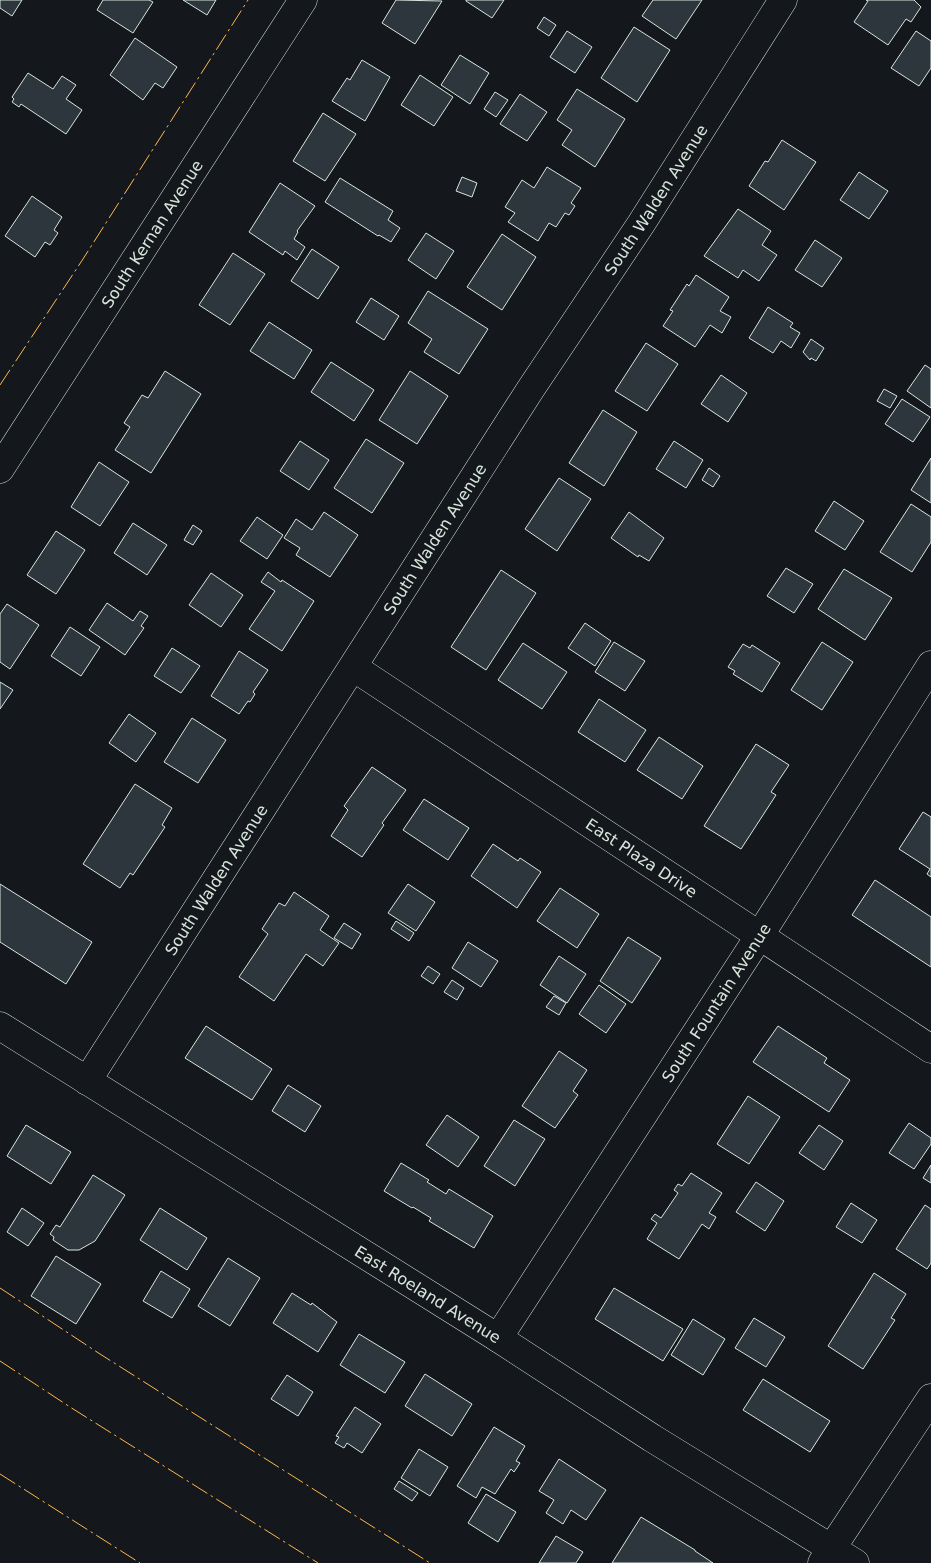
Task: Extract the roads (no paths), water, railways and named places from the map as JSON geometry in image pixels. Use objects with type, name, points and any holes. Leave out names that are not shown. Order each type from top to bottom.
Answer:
[{"type":"street","name":"South Kernan Avenue","points":[[0,469],[304,0]]},
{"type":"street","name":"South Walden Avenue","points":[[87,1081],[530,390],[640,224],[783,0]]},
{"type":"street","name":"South Fountain Avenue","points":[[498,1338],[760,935],[931,665]]},
{"type":"street","name":"East Plaza Drive","points":[[353,667],[931,1049]]},
{"type":"street","name":"East Roeland Avenue","points":[[0,1026],[498,1338],[827,1555],[855,1563]]},
{"type":"street","points":[[827,1555],[931,1398]]}]
